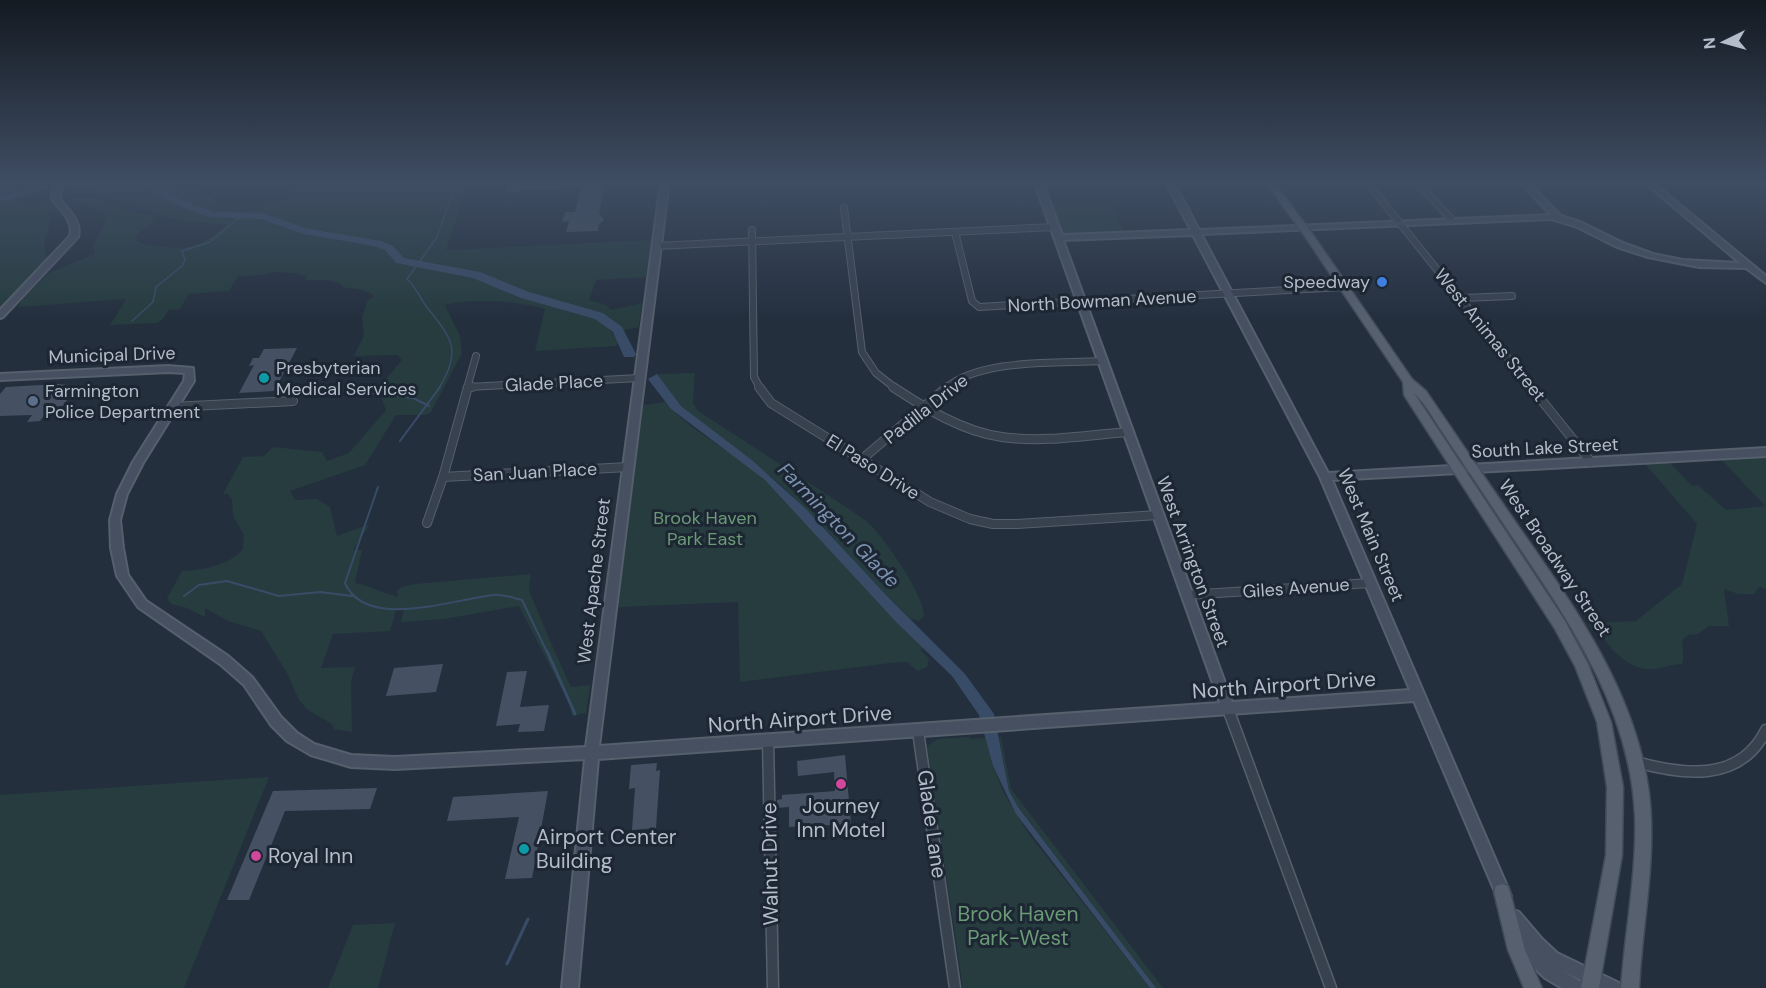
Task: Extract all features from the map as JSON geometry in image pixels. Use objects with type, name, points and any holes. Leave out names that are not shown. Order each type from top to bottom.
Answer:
[{"type":"main road","points":[[0,315],[74,237],[76,227]]},
{"type":"main road","name":"West Apache Street","points":[[570,988],[592,753],[658,227]]},
{"type":"main road","name":"West Arrington Street","points":[[1054,227],[1228,709]]},
{"type":"main road","name":"West Main Street","points":[[1192,227],[1325,477],[1514,917],[1523,944],[1534,959],[1548,971],[1578,988]]},
{"type":"main road","points":[[1059,238],[1278,227]]},
{"type":"main road","name":"West Broadway Street","points":[[1303,227],[1408,382],[1422,394],[1560,625],[1581,664],[1604,722],[1615,787],[1614,855],[1591,983]]},
{"type":"main road","points":[[1580,227],[1620,245],[1657,257],[1696,264],[1748,266]]},
{"type":"main road","points":[[1702,227],[1766,280]]},
{"type":"main road","name":"Municipal Drive","points":[[0,376],[190,370],[191,376],[122,494],[115,520],[117,548],[123,576],[142,604],[224,660]]},
{"type":"main road","name":"South Lake Street","points":[[1325,477],[1766,452]]},
{"type":"main road","name":"West Broadway Street","points":[[1466,469],[1571,612],[1594,650],[1627,727],[1641,794],[1642,858],[1630,988]]},
{"type":"main road","name":"North Airport Drive","points":[[224,660],[248,681],[276,721],[292,737],[311,749],[351,761],[395,763],[592,753],[1418,695]]},
{"type":"main road","points":[[1502,892],[1517,950],[1533,988]]},
{"type":"main road","name":"West Main Street","points":[[1514,917],[1552,958],[1591,983],[1614,988]]},
{"type":"street","points":[[846,227],[860,345],[864,358],[882,380],[970,429],[1008,438],[1128,432]]},
{"type":"street","points":[[656,246],[1052,227]]},
{"type":"street","name":"West Animas Street","points":[[1405,227],[1591,462]]},
{"type":"street","name":"El Paso Drive","points":[[752,230],[754,369],[759,388],[771,403],[944,510],[981,522],[1017,525],[1158,515]]},
{"type":"street","name":"North Bowman Avenue","points":[[955,232],[972,301],[976,306],[1344,287]]},
{"type":"street","points":[[1462,298],[1512,296]]},
{"type":"street","points":[[427,523],[443,477],[476,356]]},
{"type":"street","name":"Padilla Drive","points":[[861,460],[958,379],[982,369],[1103,361]]},
{"type":"street","name":"Glade Place","points":[[469,387],[639,378]]},
{"type":"street","points":[[172,407],[293,401]]},
{"type":"street","name":"San Juan Place","points":[[443,477],[628,466]]},
{"type":"street","name":"Giles Avenue","points":[[1187,595],[1370,583]]},
{"type":"street","name":"West Arrington Street","points":[[1228,709],[1331,988]]},
{"type":"street","points":[[1636,762],[1683,772],[1725,767],[1746,756],[1759,744],[1766,730]]},
{"type":"street","name":"Glade Lane","points":[[918,731],[955,988]]},
{"type":"street","name":"Walnut Drive","points":[[768,740],[773,988]]},
{"type":"green space","points":[[0,227],[49,227],[44,246],[46,257],[67,241],[0,310]]},
{"type":"green space","points":[[103,227],[146,227],[136,236],[137,241],[142,244],[178,248],[196,245],[224,227],[289,227],[376,244],[389,250],[399,264],[476,275],[525,296],[576,314],[600,319],[619,341],[616,346],[535,351],[545,309],[495,301],[445,305],[460,336],[462,353],[431,412],[426,415],[396,415],[365,465],[290,491],[295,500],[317,499],[330,507],[337,536],[370,524],[353,550],[362,550],[355,583],[398,597],[397,591],[401,587],[415,584],[531,574],[530,593],[571,687],[590,685],[586,713],[572,716],[570,705],[519,606],[444,619],[401,622],[404,610],[396,610],[390,631],[333,634],[321,668],[355,667],[351,681],[352,732],[334,729],[332,724],[308,710],[299,700],[287,673],[261,631],[228,621],[205,608],[205,617],[187,608],[171,604],[167,598],[182,571],[215,566],[231,559],[243,549],[244,535],[233,516],[232,500],[228,494],[223,494],[243,457],[264,456],[273,447],[322,452],[327,461],[349,453],[386,410],[378,389],[402,360],[398,355],[354,356],[364,335],[362,317],[368,300],[374,296],[335,282],[305,280],[307,276],[296,273],[275,272],[238,276],[229,291],[189,294],[180,309],[169,310],[157,323],[110,325],[126,299],[18,307],[49,273],[95,254],[93,245]]},
{"type":"green space","points":[[298,227],[453,227],[446,250],[651,240],[646,277],[596,280],[589,300],[606,305],[611,310],[642,303],[639,327],[625,330],[623,333],[604,314],[586,312],[526,294],[474,273],[405,261],[384,243],[346,237],[327,231]]},
{"type":"green space","points":[[1059,227],[1122,227],[1124,232],[1062,234]]},
{"type":"green space","points":[[695,373],[693,403],[698,411],[852,511],[865,520],[882,538],[913,585],[923,607],[924,616],[919,621],[910,618],[887,596],[780,484],[681,406],[657,374]]},
{"type":"green space","name":"Brook Haven Park East","points":[[665,402],[688,424],[754,471],[787,501],[902,628],[923,648],[921,650],[929,659],[927,667],[918,671],[907,662],[890,663],[740,682],[738,602],[618,607],[643,405]]},
{"type":"green space","points":[[1766,457],[1766,589],[1759,587],[1754,594],[1738,594],[1724,589],[1729,626],[1709,626],[1698,634],[1688,635],[1683,639],[1682,664],[1645,669],[1629,663],[1616,653],[1601,633],[1592,631],[1588,623],[1636,621],[1682,584],[1697,524],[1645,464],[1670,463],[1692,486],[1698,485],[1726,510],[1765,506],[1722,460]]},
{"type":"green space","name":"Brook Haven Park-West","points":[[970,737],[970,739],[985,738],[993,767],[1005,795],[1028,833],[1150,988],[963,988],[927,746],[938,739]]},
{"type":"green space","points":[[999,737],[1001,737],[1011,789],[1163,988],[1156,988],[1018,807],[1009,791]]},
{"type":"green space","points":[[269,777],[184,988],[0,988],[0,795]]},
{"type":"green space","points":[[395,923],[378,988],[328,988],[353,925]]},
{"type":"water","points":[[657,374],[681,406],[753,461],[806,509],[887,596],[965,674],[994,714],[1009,791],[1018,807],[1156,988],[1150,988],[1016,814],[993,766],[979,715],[952,676],[897,623],[765,480],[671,409],[648,379]]},
{"type":"building","points":[[567,227],[599,227],[598,231],[566,232]]},
{"type":"building","name":"Presbyterian Medical Services","points":[[297,348],[274,391],[239,393],[254,365],[249,366],[253,358],[259,358],[264,349]]},
{"type":"building","name":"Farmington Police Department","points":[[58,384],[78,386],[58,412],[46,413],[40,421],[27,422],[32,415],[0,416],[0,394],[6,387]]},
{"type":"building","points":[[443,664],[436,692],[386,696],[394,668]]},
{"type":"building","points":[[527,671],[520,707],[549,705],[544,731],[518,732],[520,724],[496,726],[507,672]]},
{"type":"building","name":"Journey Inn Motel","points":[[845,755],[851,824],[789,827],[789,807],[777,808],[777,800],[782,799],[782,795],[835,791],[834,772],[798,776],[797,761]]},
{"type":"building","points":[[657,763],[656,771],[660,770],[656,828],[632,830],[635,788],[629,789],[631,765]]},
{"type":"building","name":"Royal Inn","points":[[377,788],[370,809],[285,811],[249,900],[227,900],[273,791]]},
{"type":"building","name":"Airport Center Building","points":[[548,791],[532,878],[505,879],[519,817],[447,821],[453,797]]},
{"type":"waterway","points":[[132,321],[153,302],[156,287],[182,266],[185,260],[182,251],[210,242],[228,227]]},
{"type":"waterway","name":"Farmington Glade","points":[[292,227],[303,231],[377,243],[389,248],[400,261],[476,275],[525,295],[599,316],[618,330],[629,354]]},
{"type":"waterway","points":[[439,388],[451,363],[451,344],[442,327],[407,279],[437,237],[441,227]]},
{"type":"waterway","points":[[427,405],[440,387]]},
{"type":"waterway","points":[[369,393],[413,398],[427,405]]},
{"type":"waterway","points":[[400,441],[427,405]]},
{"type":"waterway","points":[[378,487],[345,583],[356,598],[372,606],[391,609],[436,605],[495,595],[522,600],[547,652]]},
{"type":"waterway","points":[[184,596],[199,585],[227,581],[279,596],[320,592],[352,596]]},
{"type":"waterway","points":[[547,651],[575,714]]},
{"type":"waterway","points":[[507,964],[528,919]]},
{"type":"place","name":"Speedway","points":[[1382,282]]},
{"type":"place","name":"Presbyterian Medical Services","points":[[264,378]]},
{"type":"place","name":"Farmington Police Department","points":[[33,401]]},
{"type":"place","name":"Journey Inn Motel","points":[[841,784]]},
{"type":"place","name":"Airport Center Building","points":[[524,849]]},
{"type":"place","name":"Royal Inn","points":[[256,856]]}]
